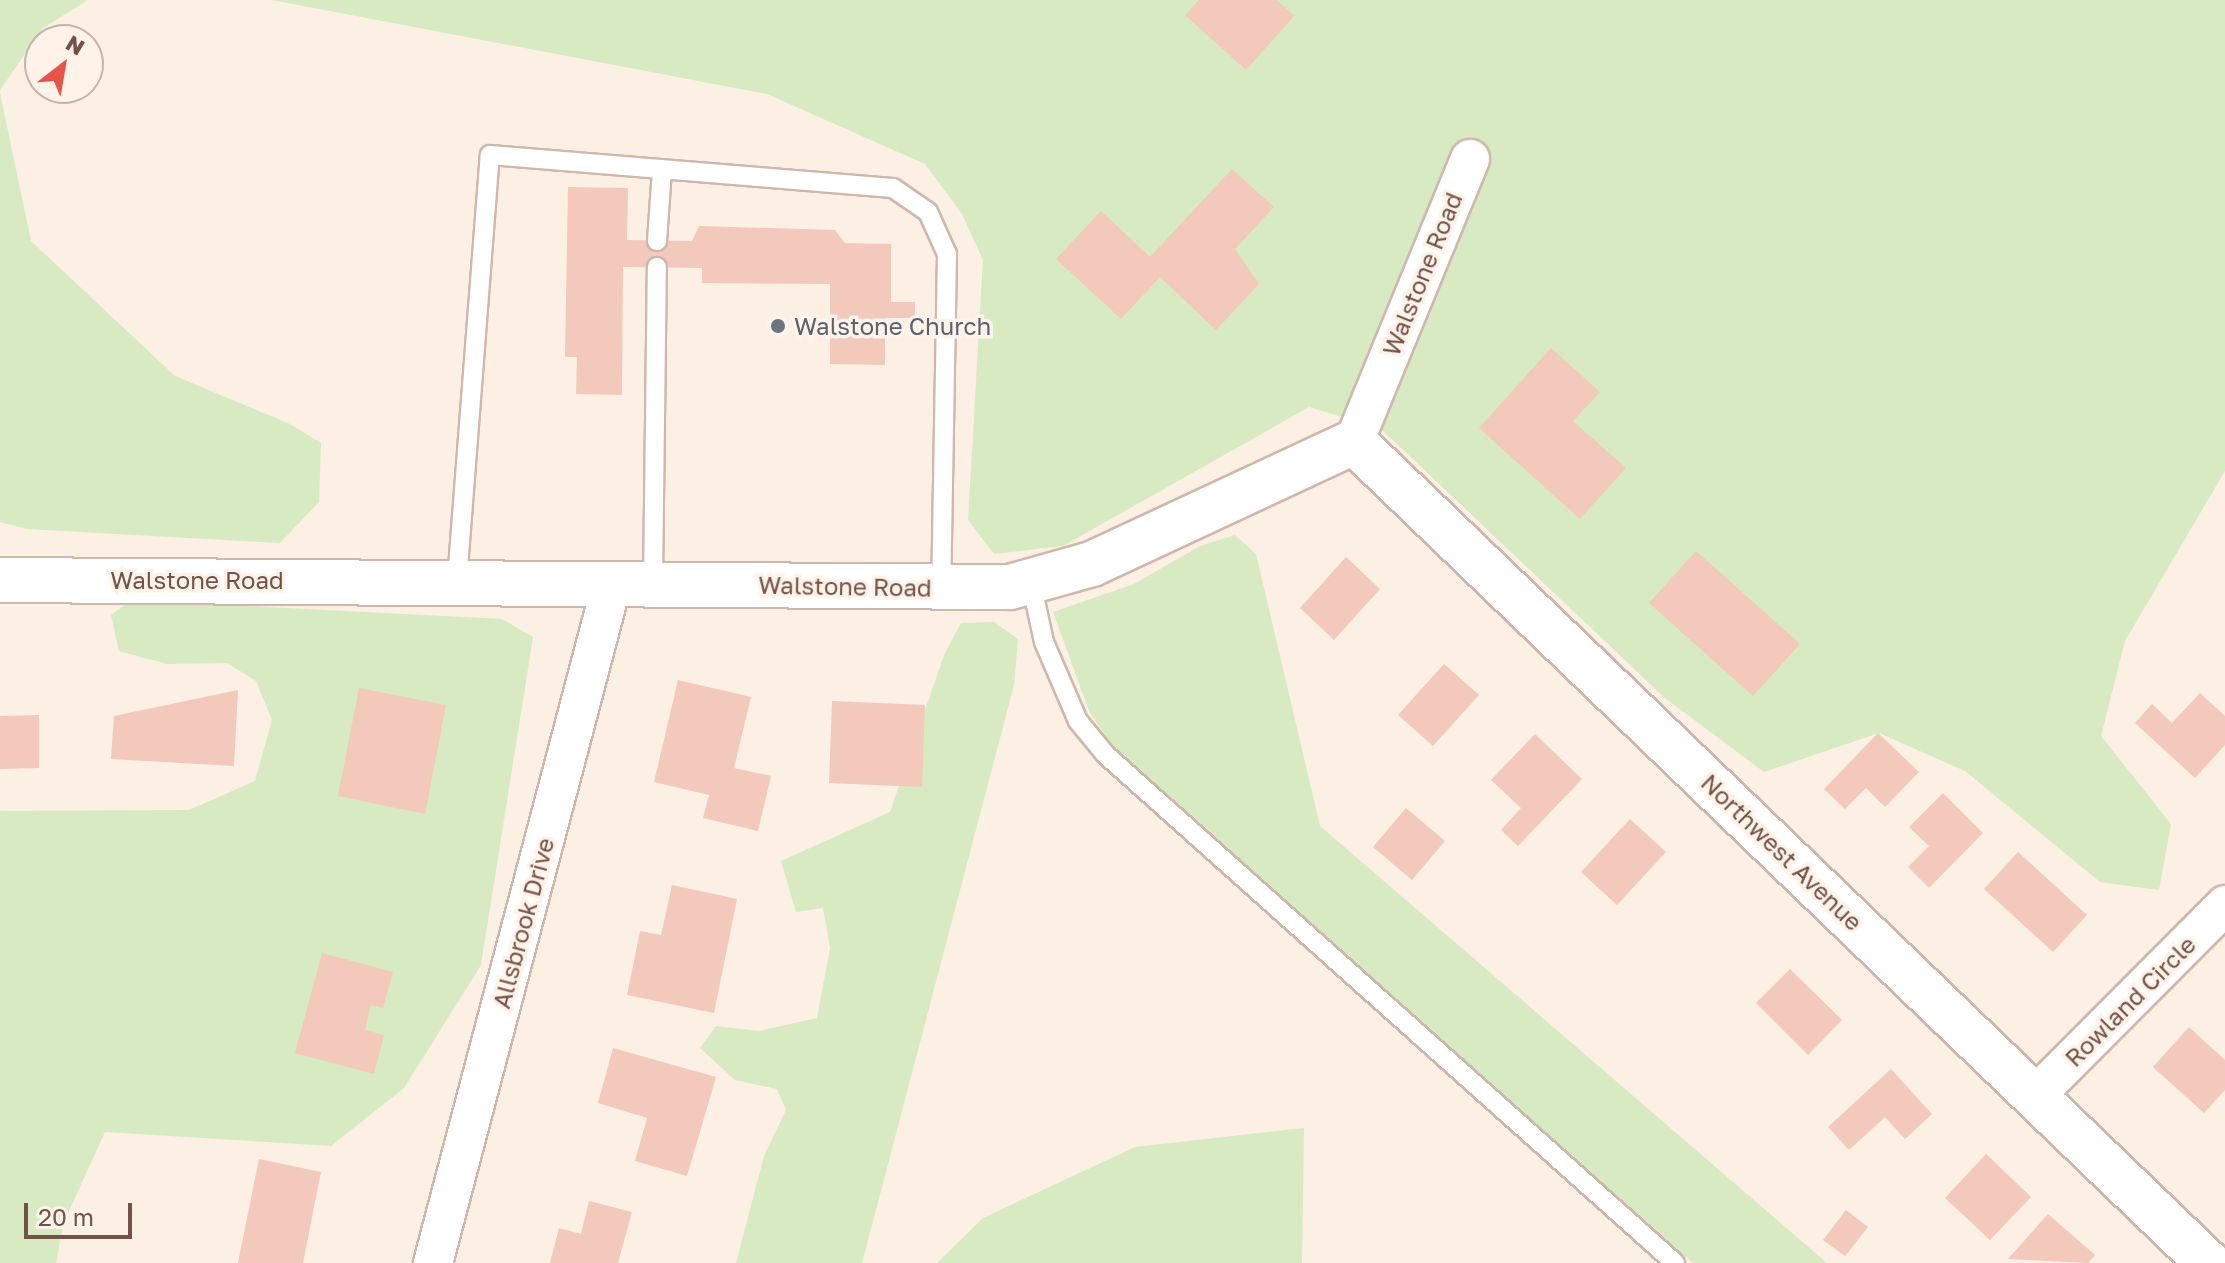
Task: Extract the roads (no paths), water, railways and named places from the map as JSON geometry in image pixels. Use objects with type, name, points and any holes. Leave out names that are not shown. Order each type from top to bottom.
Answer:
[{"type":"street","name":"Walstone Road","points":[[0,580],[941,587],[1010,587],[1031,582],[1092,564],[1354,442],[1470,159]]},
{"type":"street","name":"Northwest Avenue","points":[[1354,442],[2208,1263]]},
{"type":"street","name":"Allsbrook Drive","points":[[433,1263],[632,583]]},
{"type":"street","name":"Rowland Circle","points":[[2034,1097],[2225,905]]},
{"type":"lane","points":[[457,581],[490,155],[893,188],[928,212],[947,254],[941,587]]},
{"type":"lane","points":[[657,241],[662,169]]},
{"type":"lane","points":[[632,583],[657,267]]},
{"type":"lane","points":[[1031,582],[1044,642],[1078,721],[1106,755],[1675,1263]]},
{"type":"place","name":"Walstone Church","points":[[778,326]]}]
